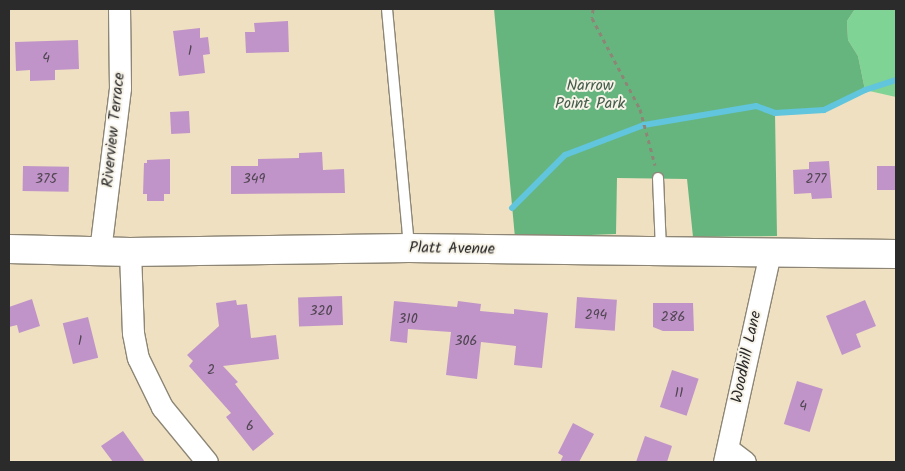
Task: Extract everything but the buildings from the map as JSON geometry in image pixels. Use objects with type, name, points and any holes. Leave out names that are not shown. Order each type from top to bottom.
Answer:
[{"type":"main road","name":"Platt Avenue","points":[[9,250],[130,252],[409,248],[896,254]]},
{"type":"street","name":"Riverview Terrace","points":[[100,251],[120,88],[119,9]]},
{"type":"street","points":[[130,252],[133,333],[138,358],[162,407],[207,462]]},
{"type":"street","name":"Woodhill Lane","points":[[726,456],[770,252]]},
{"type":"street","points":[[726,456],[745,462]]},
{"type":"lane","points":[[387,9],[409,248]]},
{"type":"lane","points":[[658,178],[661,251]]},
{"type":"path","points":[[593,9],[592,18],[640,109],[658,178]]},
{"type":"green space","name":"Narrow Point Park","points":[[494,9],[855,9],[847,21],[848,40],[858,56],[865,90],[824,110],[775,113],[777,236],[693,237],[687,179],[617,178],[616,234],[515,238]]},
{"type":"green space","points":[[855,9],[896,9],[896,97],[865,90],[858,56],[848,40],[847,21]]},
{"type":"waterway","points":[[512,208],[565,155],[644,125],[756,106],[775,113],[824,110],[865,90],[896,80]]}]
